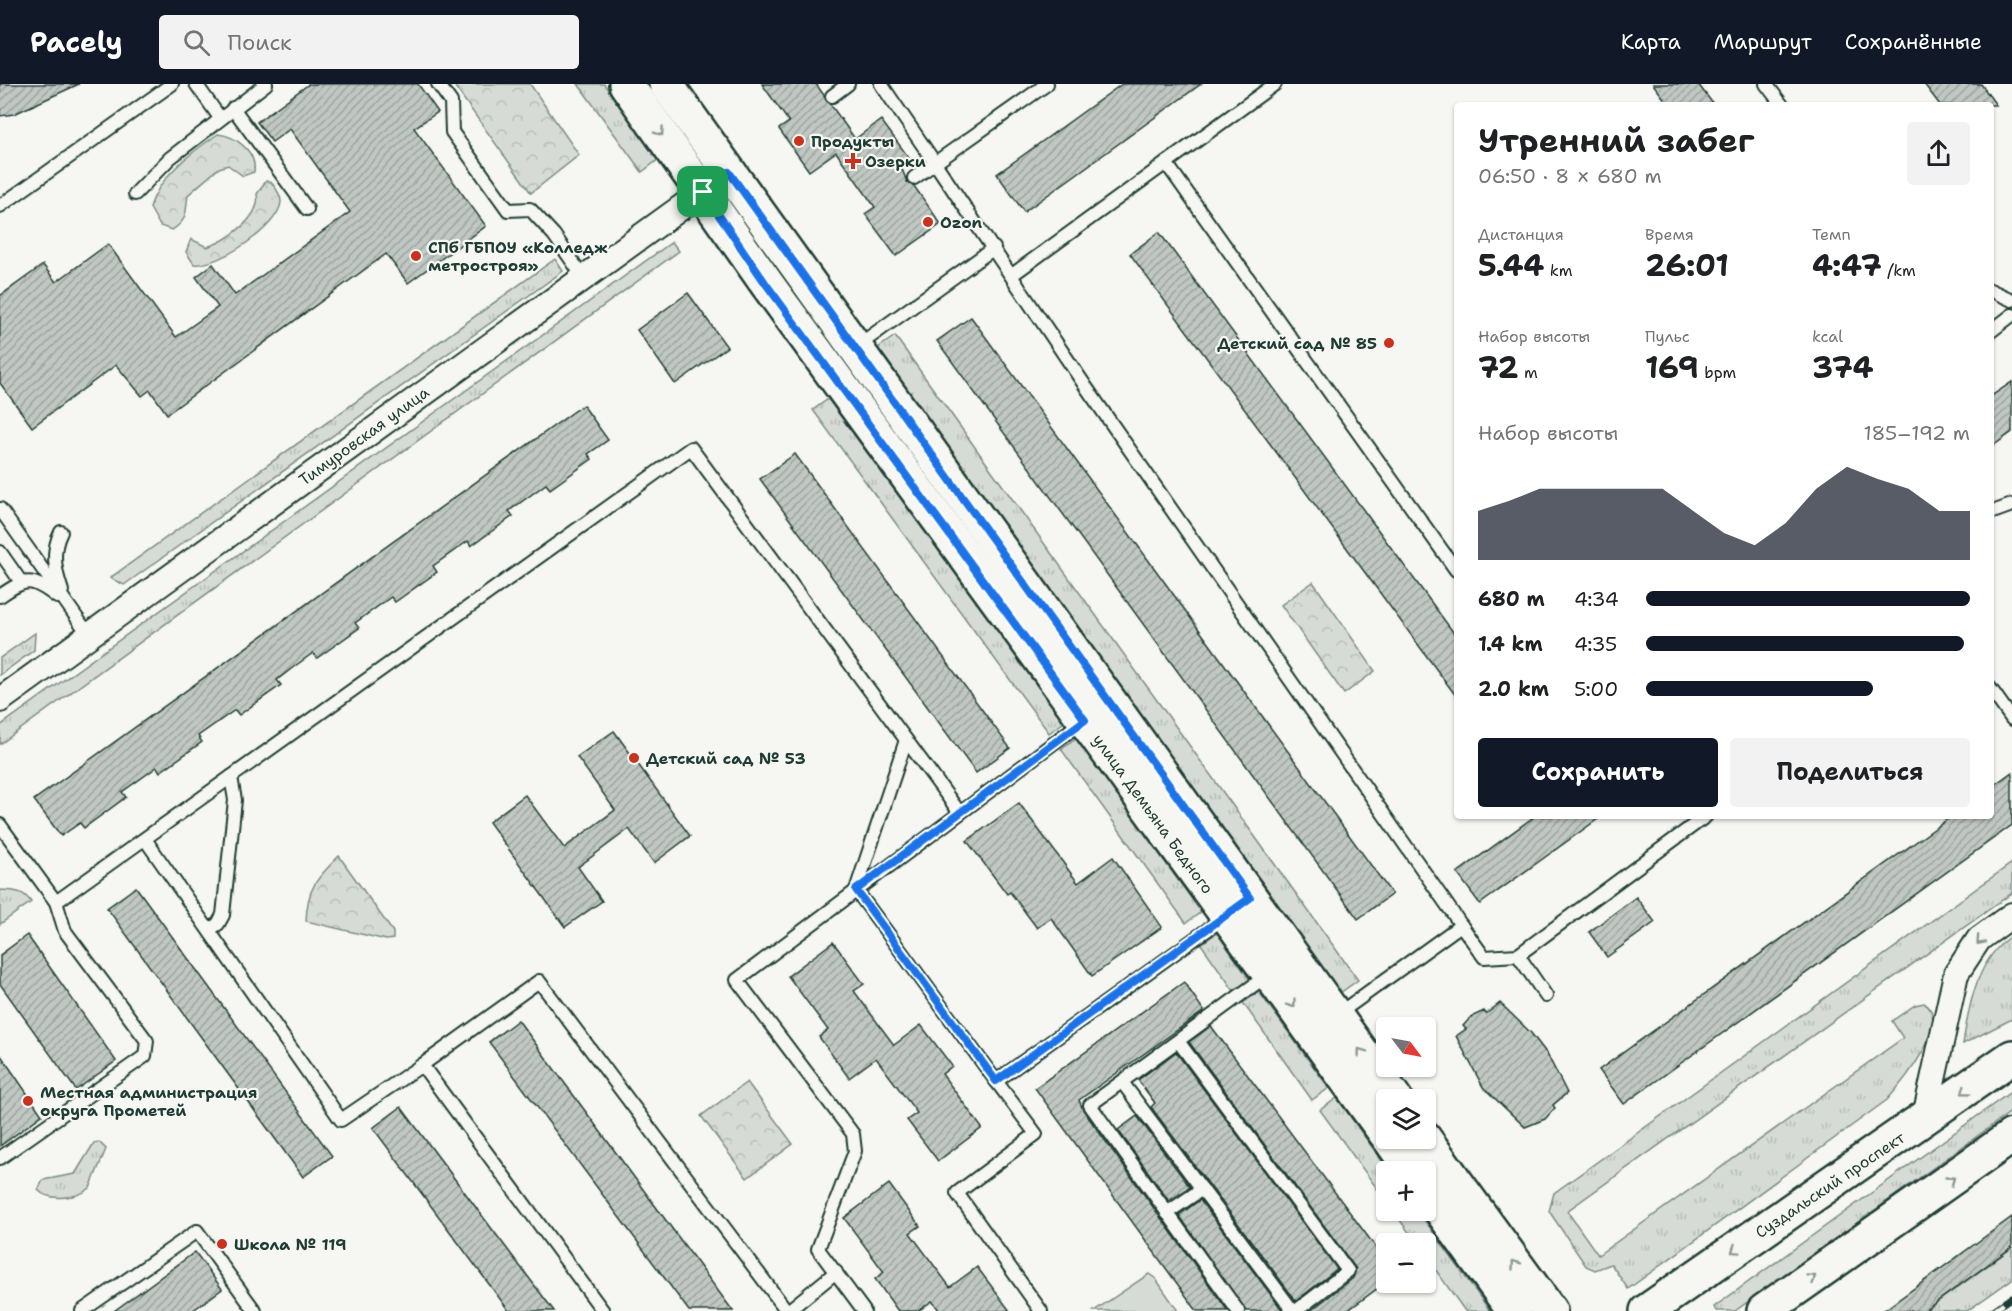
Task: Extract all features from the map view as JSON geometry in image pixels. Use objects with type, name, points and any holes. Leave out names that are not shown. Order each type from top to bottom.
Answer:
[{"type":"street","name":"улица Демьяна Бедного","points":[[626,84],[703,192],[841,358],[1324,1025],[1376,1116]]},
{"type":"street","name":"улица Демьяна Бедного","points":[[666,84],[729,172],[841,358]]},
{"type":"street","name":"Тимуровская улица","points":[[0,700],[729,172]]},
{"type":"street","points":[[1924,1121],[1956,974],[1979,939],[2012,915]]},
{"type":"street","name":"улица Демьяна Бедного","points":[[1324,1025],[1385,1089]]},
{"type":"street","name":"Суздальский проспект","points":[[1647,1311],[1924,1121],[2012,1057]]},
{"type":"street","points":[[1764,1311],[2012,1136]]},
{"type":"street","points":[[1432,1149],[1550,1311]]},
{"type":"street","points":[[1436,1203],[1514,1311]]},
{"type":"lane","points":[[0,206],[172,84]]},
{"type":"lane","points":[[196,84],[220,118]]},
{"type":"lane","points":[[135,194],[170,158],[266,84]]},
{"type":"lane","points":[[438,84],[451,102],[452,132],[508,210],[530,209],[554,235],[584,278]]},
{"type":"lane","points":[[832,96],[848,84]]},
{"type":"lane","points":[[881,84],[1086,387],[1484,957],[1518,955],[1702,819]]},
{"type":"lane","points":[[914,178],[1047,84]]},
{"type":"lane","points":[[1012,275],[1275,84]]},
{"type":"lane","points":[[1766,84],[1780,102]]},
{"type":"lane","points":[[233,108],[307,209]]},
{"type":"lane","points":[[1166,163],[1454,567]]},
{"type":"lane","points":[[841,358],[994,248]]},
{"type":"lane","points":[[1994,292],[2012,300]]},
{"type":"lane","points":[[1994,329],[2012,315]]},
{"type":"lane","points":[[56,902],[691,448],[960,813]]},
{"type":"lane","points":[[1994,512],[2012,505]]},
{"type":"lane","points":[[0,509],[89,635]]},
{"type":"lane","points":[[61,532],[55,544],[56,571],[65,603]]},
{"type":"lane","points":[[0,552],[21,582]]},
{"type":"lane","points":[[0,596],[21,582],[39,584],[65,603]]},
{"type":"lane","points":[[1994,693],[2012,718]]},
{"type":"lane","points":[[864,1311],[818,1250],[855,1151],[853,1134],[737,980],[1096,710]]},
{"type":"lane","points":[[856,890],[906,740]]},
{"type":"lane","points":[[209,930],[218,924],[223,915],[235,800],[231,777]]},
{"type":"lane","points":[[0,825],[56,902],[64,931],[147,1041],[145,1056],[0,1158]]},
{"type":"lane","points":[[145,839],[341,1120],[538,981],[787,1311],[836,1272]]},
{"type":"lane","points":[[856,890],[1036,1134],[957,1193],[1041,1311]]},
{"type":"lane","points":[[996,1081],[1239,907]]},
{"type":"lane","points":[[1324,1025],[1461,925]]},
{"type":"lane","points":[[1518,955],[1546,996]]},
{"type":"lane","points":[[1238,1311],[1090,1105],[1281,965]]},
{"type":"lane","points":[[1122,1082],[1294,1311],[1348,1271],[1178,1041]]},
{"type":"lane","points":[[422,1065],[603,1311]]},
{"type":"lane","points":[[1167,1213],[1202,1189]]},
{"type":"lane","points":[[82,1311],[197,1230],[255,1311]]},
{"type":"green space","points":[[453,84],[530,84],[579,155],[531,193]]},
{"type":"green space","points":[[578,84],[604,84],[659,159],[642,172]]},
{"type":"green space","points":[[218,134],[232,138],[244,146],[252,158],[254,172],[243,176],[228,165],[219,168],[188,195],[184,219],[177,226],[172,230],[160,226],[150,208],[160,186],[168,175],[198,148]]},
{"type":"green space","points":[[266,181],[271,182],[281,199],[278,212],[270,223],[246,244],[232,252],[205,263],[194,264],[186,252],[191,239],[207,247],[233,234],[254,211],[257,194]]},
{"type":"green space","points":[[672,242],[679,251],[0,744],[0,726]]},
{"type":"green space","points":[[555,259],[563,271],[124,585],[110,578]]},
{"type":"green space","points":[[895,336],[1358,980],[1340,993],[878,348]]},
{"type":"green space","points":[[828,399],[1064,722],[1049,733],[813,410]]},
{"type":"green space","points":[[1313,582],[1375,671],[1344,694],[1281,605]]},
{"type":"green space","points":[[35,633],[34,650],[0,675],[0,658]]},
{"type":"green space","points":[[1076,738],[1201,912],[1186,923],[1061,749]]},
{"type":"green space","points":[[339,856],[393,932],[393,939],[386,940],[306,921],[308,900],[315,884]]},
{"type":"green space","points":[[2012,863],[2012,893],[1567,1211],[1598,1255],[1903,1038],[1892,1021],[1915,1005],[1924,1003],[1931,1012],[1933,1024],[1929,1037],[1904,1080],[1887,1100],[1628,1289],[1611,1264],[1595,1270],[1586,1266],[1549,1211],[1554,1193]]},
{"type":"green space","points":[[0,890],[21,893],[31,902],[0,924]]},
{"type":"green space","points":[[1217,933],[1250,980],[1234,991],[1201,944]]},
{"type":"green space","points":[[2012,935],[2012,1019],[1963,1044],[1972,998],[1983,969],[2000,945]]},
{"type":"green space","points":[[1259,992],[1329,1088],[1312,1100],[1243,1003]]},
{"type":"green space","points":[[747,1082],[793,1144],[747,1178],[701,1116]]},
{"type":"green space","points":[[2012,1091],[2012,1111],[1735,1311],[1716,1311],[1714,1307]]},
{"type":"green space","points":[[1337,1098],[1382,1161],[1376,1161],[1376,1187],[1320,1110]]},
{"type":"green space","points":[[99,1142],[106,1149],[90,1188],[79,1194],[64,1197],[49,1196],[38,1190],[43,1180],[75,1174],[94,1143]]},
{"type":"green space","points":[[1400,1221],[1425,1221],[1434,1233],[1410,1233]]},
{"type":"green space","points":[[1436,1236],[1490,1311],[1465,1311],[1436,1270]]},
{"type":"green space","points":[[2012,1248],[2012,1279],[1967,1311],[1925,1311]]},
{"type":"green space","points":[[1149,1274],[1156,1279],[1178,1311],[1094,1311]]},
{"type":"building","points":[[0,84],[79,84],[14,114],[0,116]]},
{"type":"building","name":"СПб ГБПОУ «Колледж метростроя»","points":[[309,84],[418,84],[438,112],[414,128],[486,226],[408,283],[386,254],[167,414],[150,390],[142,396],[116,365],[32,427],[0,383],[0,296],[43,265],[56,282],[108,244],[176,337],[218,307],[196,277],[213,264],[235,295],[350,212],[290,129],[272,142],[257,122]]},
{"type":"building","points":[[762,84],[816,84],[855,139],[881,120],[912,162],[902,169],[907,182],[914,186],[941,224],[896,256],[865,214],[875,207],[836,152],[809,171],[779,129],[789,122]]},
{"type":"building","points":[[1122,84],[1201,84],[1024,212],[997,174]]},
{"type":"building","points":[[1653,84],[1698,84],[1712,102],[1667,102]]},
{"type":"building","points":[[1924,84],[1981,84],[1994,102],[1938,102]]},
{"type":"building","points":[[1159,232],[1454,633],[1454,693],[1130,254]]},
{"type":"building","points":[[688,293],[727,347],[675,384],[637,330]]},
{"type":"building","points":[[971,317],[1392,894],[1358,919],[937,341]]},
{"type":"building","points":[[2012,382],[2012,432],[1994,445],[1994,394]]},
{"type":"building","points":[[583,405],[608,440],[588,454],[592,459],[550,489],[546,484],[509,511],[513,516],[471,546],[468,541],[433,566],[437,572],[395,602],[391,597],[355,623],[359,628],[317,658],[313,653],[295,666],[277,680],[281,685],[239,715],[235,710],[198,736],[202,742],[160,772],[157,767],[122,792],[126,797],[84,828],[80,823],[61,836],[34,800]]},
{"type":"building","points":[[795,454],[1010,748],[976,773],[760,479]]},
{"type":"building","points":[[614,731],[690,836],[654,863],[629,829],[578,867],[602,901],[565,927],[489,822],[525,795],[564,848],[615,810],[577,757]]},
{"type":"building","points":[[2012,772],[2012,825],[1624,1104],[1599,1070],[1948,819],[1994,819],[1994,785]]},
{"type":"building","points":[[1019,803],[1078,883],[1113,857],[1162,927],[1092,976],[1051,918],[1037,928],[1010,892],[1007,894],[967,841]]},
{"type":"building","points":[[1531,819],[1598,819],[1480,904],[1457,873]]},
{"type":"building","points":[[136,887],[332,1156],[303,1177],[107,908]]},
{"type":"building","points":[[1636,897],[1655,922],[1607,957],[1589,932]]},
{"type":"building","points":[[27,935],[116,1061],[76,1090],[0,984],[0,955]]},
{"type":"building","points":[[833,942],[864,984],[854,991],[894,1045],[921,1025],[952,1066],[942,1074],[982,1128],[938,1161],[907,1120],[917,1113],[876,1058],[849,1078],[819,1037],[828,1030],[788,976]]},
{"type":"building","points":[[1184,982],[1204,1011],[1079,1100],[1083,1110],[1228,1311],[1197,1311],[1035,1088]]},
{"type":"building","points":[[1500,1003],[1531,1033],[1547,1054],[1567,1093],[1553,1105],[1555,1108],[1545,1119],[1525,1127],[1483,1087],[1456,1036],[1466,1029],[1463,1026],[1471,1017],[1484,1011],[1486,1014]]},
{"type":"building","points":[[518,1020],[733,1311],[689,1311],[489,1042]]},
{"type":"building","points":[[1211,1026],[1376,1248],[1376,1289],[1347,1311],[1310,1311],[1353,1278],[1356,1269],[1189,1042]]},
{"type":"building","points":[[1176,1052],[1337,1269],[1296,1301],[1151,1107],[1155,1103],[1138,1080]]},
{"type":"building","points":[[0,1054],[42,1115],[0,1146]]},
{"type":"building","points":[[401,1107],[554,1311],[509,1311],[373,1128]]},
{"type":"building","points":[[1137,1116],[1190,1187],[1169,1201],[1118,1130]]},
{"type":"building","points":[[889,1184],[920,1226],[910,1233],[950,1287],[977,1267],[1010,1311],[940,1311],[932,1301],[918,1311],[898,1311],[875,1279],[884,1272],[844,1218]]},
{"type":"building","points":[[1200,1200],[1283,1311],[1246,1311],[1179,1215]]},
{"type":"building","points":[[2012,1217],[2012,1247],[1924,1311],[1883,1311]]},
{"type":"building","points":[[195,1252],[222,1289],[192,1311],[114,1311]]},
{"type":"railway","points":[[1992,1311],[2012,1297]]},
{"type":"place","name":"Продукты","points":[[799,141]]},
{"type":"place","name":"Озерки","points":[[853,161]]},
{"type":"place","name":"Ozon","points":[[928,222]]},
{"type":"place","name":"СПб ГБПОУ «Колледж метростроя»","points":[[416,256]]},
{"type":"place","name":"Детский сад № 85","points":[[1389,343]]},
{"type":"place","name":"Детский сад № 53","points":[[634,758]]},
{"type":"place","name":"Местная администрация округа Прометей","points":[[28,1101]]},
{"type":"place","name":"Школа № 119","points":[[222,1244]]},
{"type":"route","points":[[729,172],[1250,898],[996,1081],[856,890],[1085,720],[766,284],[703,192],[729,172]]}]
